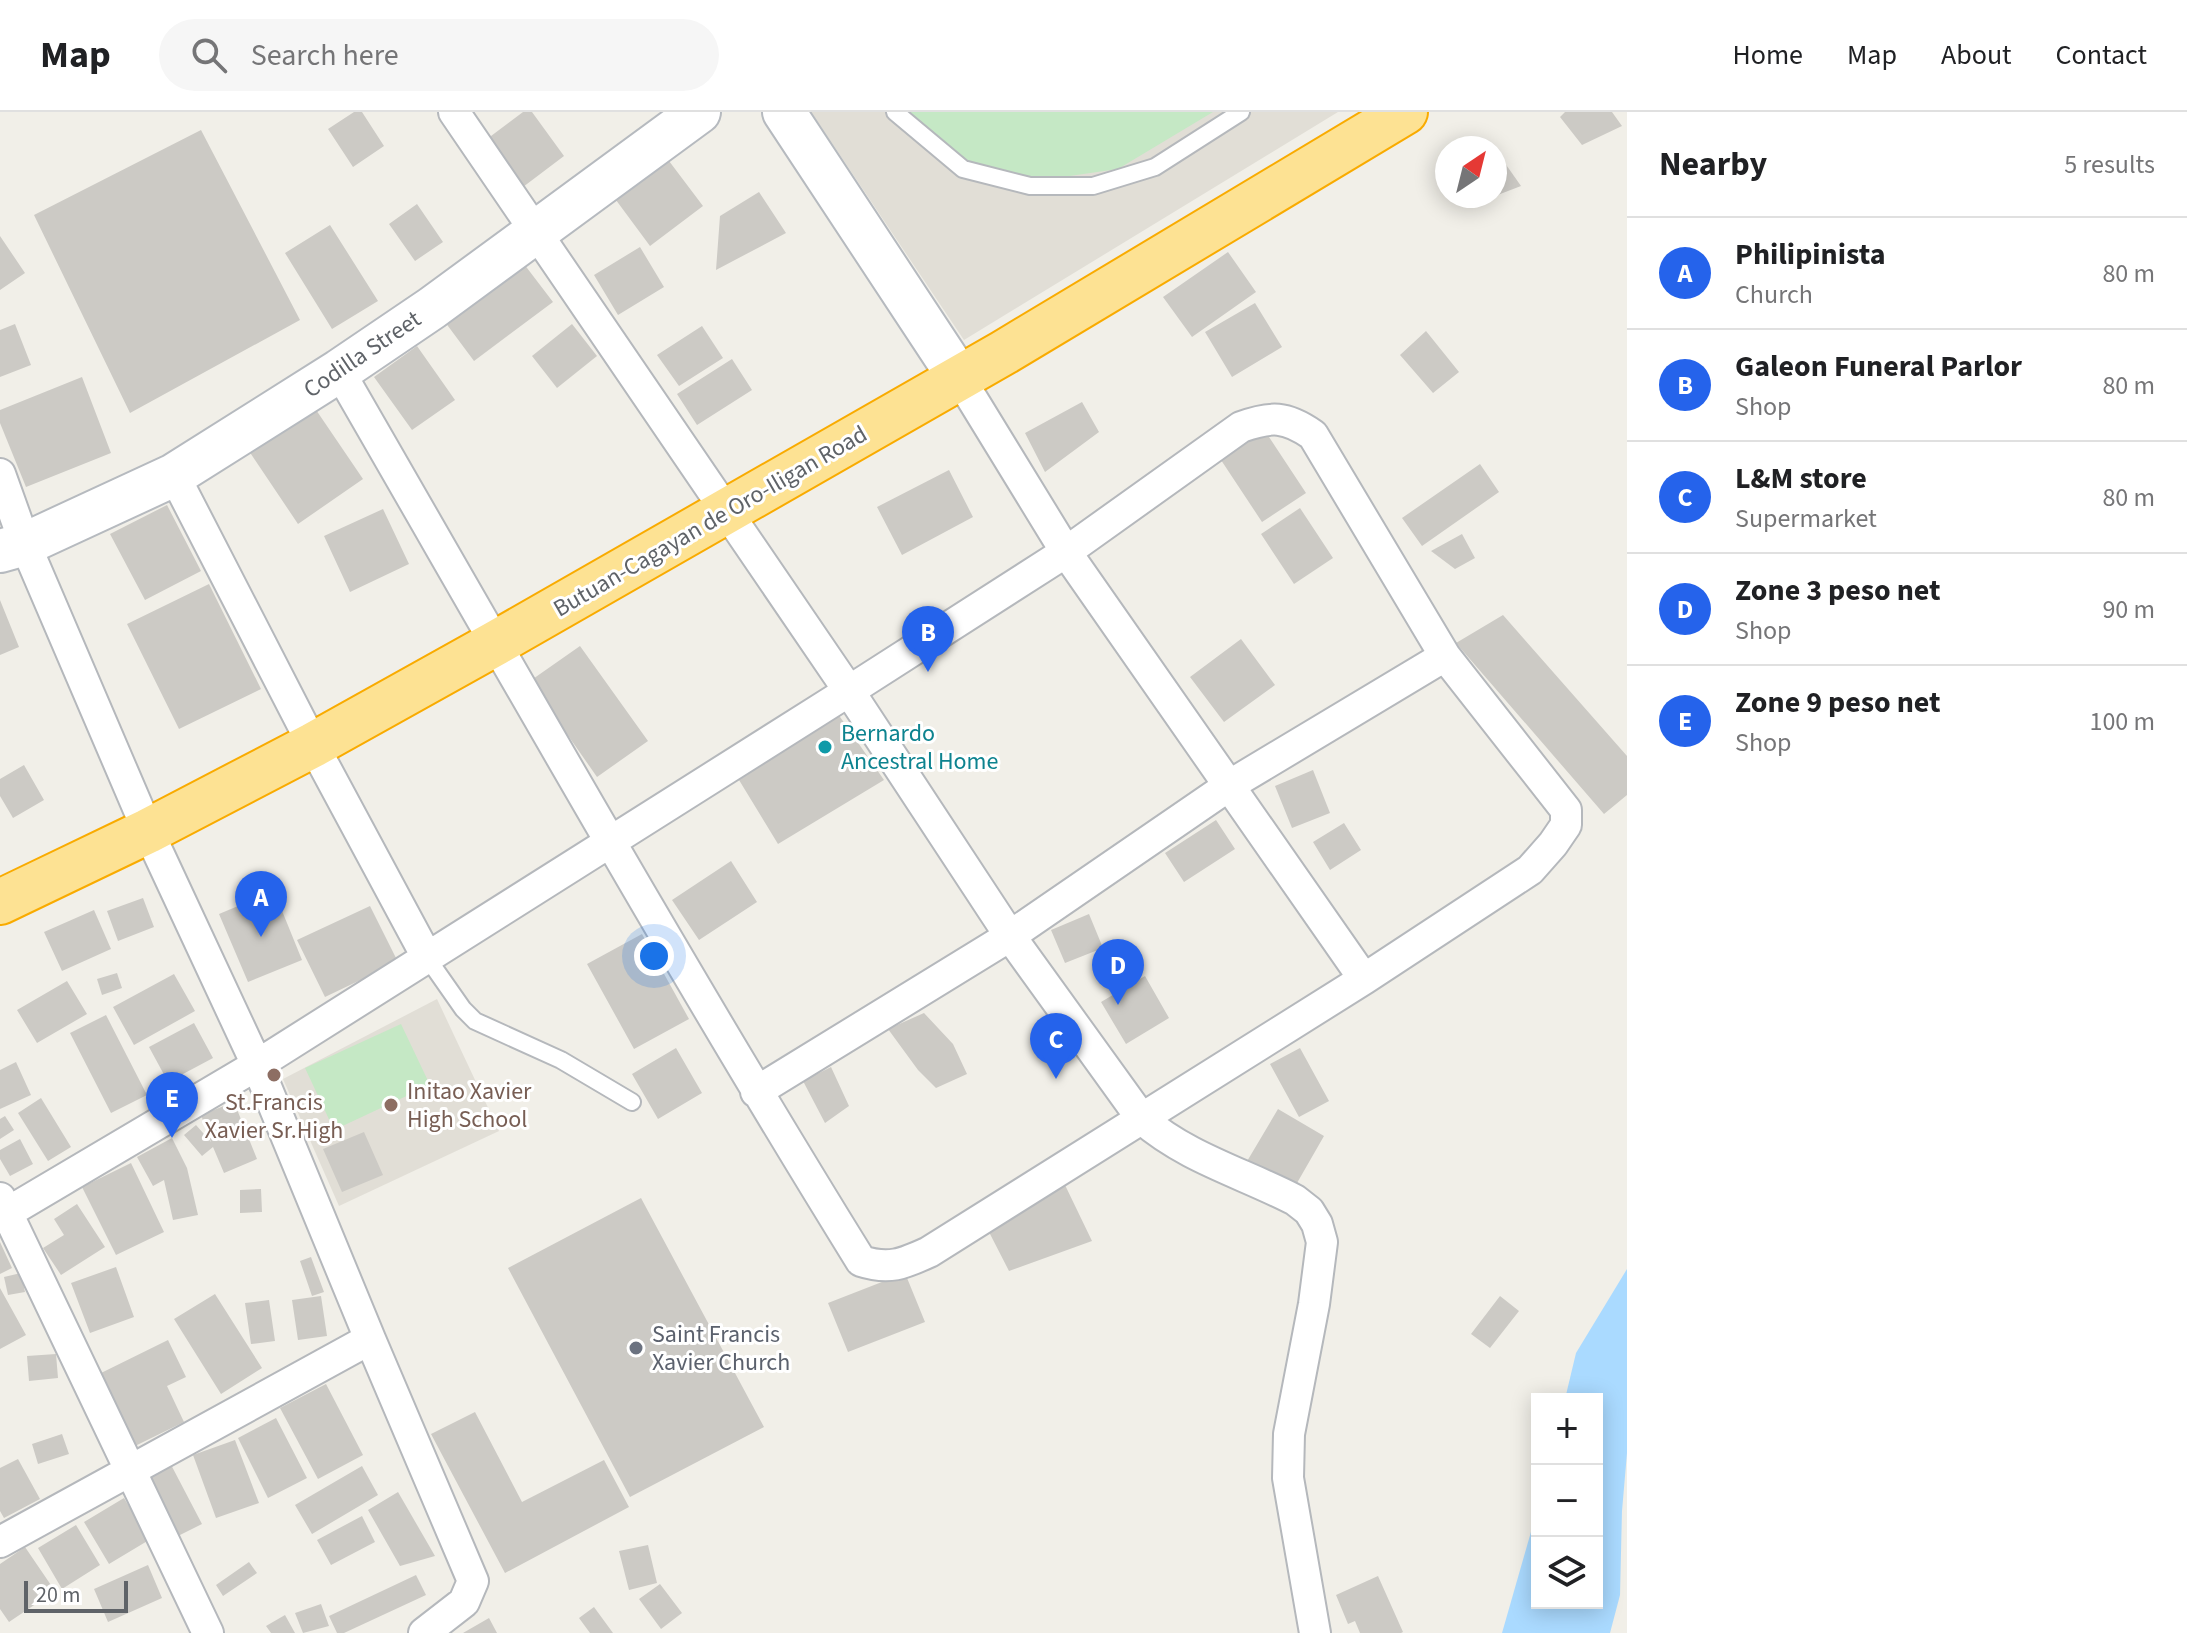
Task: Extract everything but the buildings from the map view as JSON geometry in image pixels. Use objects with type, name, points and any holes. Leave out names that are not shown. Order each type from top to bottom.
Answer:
[{"type":"highway","name":"Butuan-Cagayan de Oro-Iligan Road","points":[[0,902],[148,831],[313,745],[496,643],[960,379],[1405,112]]},
{"type":"street","points":[[454,112],[849,691],[1010,936],[1142,1119],[1159,1135],[1182,1148],[1295,1200],[1309,1211],[1317,1224],[1322,1242],[1314,1304],[1289,1434],[1288,1478],[1315,1633]]},
{"type":"street","name":"Codilla Street","points":[[13,548],[174,475],[339,371],[432,308],[699,112]]},
{"type":"street","points":[[784,112],[960,379],[1066,552],[1364,979]]},
{"type":"street","points":[[208,1633],[2,1210],[257,1065],[428,959],[611,842],[849,691],[1066,552],[1241,427],[1266,418],[1295,422],[1313,435],[1445,656],[1566,810],[1566,825],[1530,870],[1364,979],[929,1252],[904,1263],[880,1267],[861,1261],[756,1092],[611,842],[339,371]]},
{"type":"street","points":[[0,474],[13,548],[257,1065],[473,1581],[464,1602],[424,1633]]},
{"type":"street","points":[[174,475],[428,959]]},
{"type":"street","points":[[756,1092],[1010,936],[1230,785],[1445,656]]},
{"type":"street","points":[[0,1542],[370,1339]]},
{"type":"lane","points":[[895,112],[963,169],[1030,186],[1093,186],[1155,167],[1241,112]]},
{"type":"lane","points":[[428,959],[475,1021],[561,1060],[632,1102]]},
{"type":"shaded area","points":[[811,112],[1338,112],[964,340]]},
{"type":"shaded area","name":"Initao Xavier High School","points":[[437,999],[499,1131],[339,1206],[283,1079]]},
{"type":"green space","points":[[908,112],[1213,112],[1118,169],[994,187]]},
{"type":"green space","points":[[401,1024],[430,1085],[334,1130],[305,1068]]},
{"type":"water","points":[[1627,1269],[1627,1453],[1620,1595],[1610,1633],[1502,1633],[1531,1532],[1531,1609],[1603,1609],[1603,1393],[1566,1393],[1576,1353]]},
{"type":"place","name":"Galeon Funeral Parlor","points":[[928,672]]},
{"type":"place","name":"Bernardo Ancestral Home","points":[[825,747]]},
{"type":"place","name":"Philipinista","points":[[261,937]]},
{"type":"place","name":"Zone 3 peso net","points":[[1118,1005]]},
{"type":"place","name":"St.Francis Xavier Sr.High","points":[[274,1075]]},
{"type":"place","name":"L&M store","points":[[1056,1079]]},
{"type":"place","name":"Initao Xavier High School","points":[[391,1105]]},
{"type":"place","name":"Zone 9 peso net","points":[[172,1138]]},
{"type":"place","name":"Saint Francis Xavier Church","points":[[636,1348]]}]
